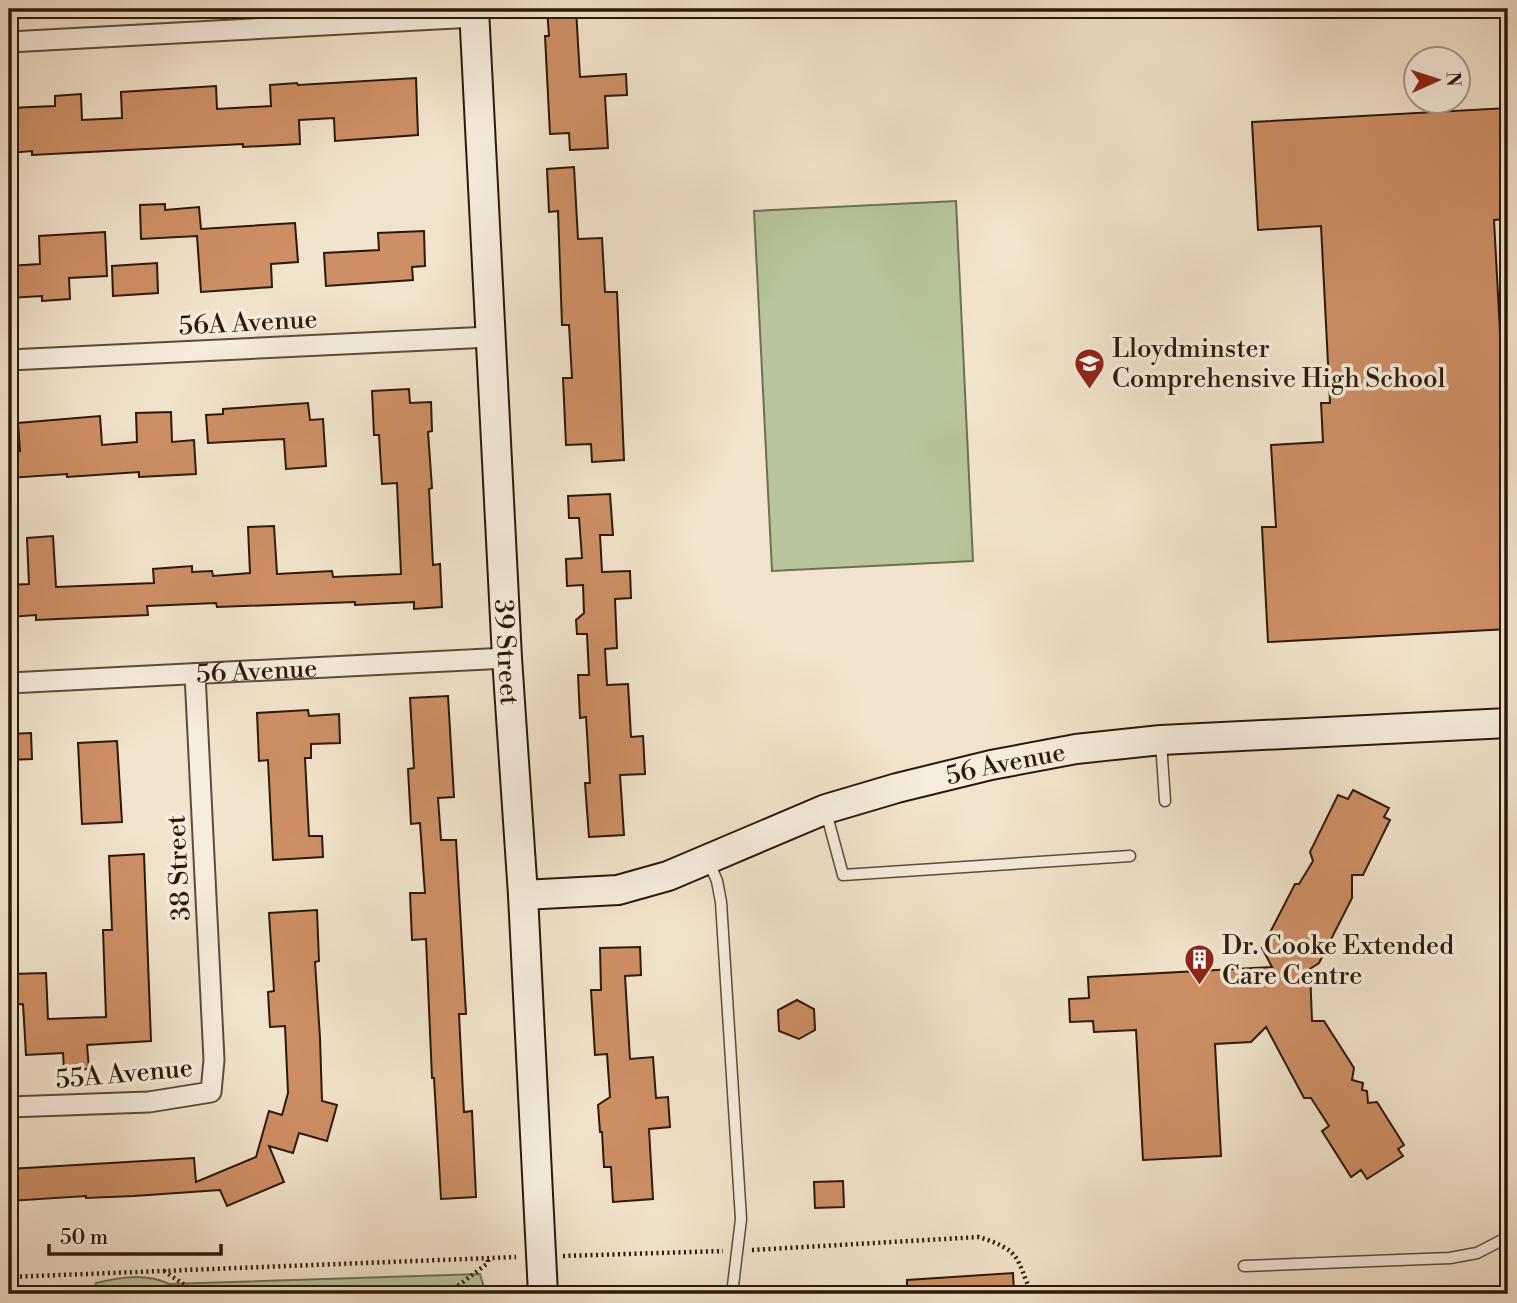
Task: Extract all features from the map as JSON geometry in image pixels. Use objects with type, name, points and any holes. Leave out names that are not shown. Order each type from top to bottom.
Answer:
[{"type":"street","points":[[9,42],[441,18],[474,13]]},
{"type":"street","name":"39 Street","points":[[474,13],[507,658],[523,895],[544,1294]]},
{"type":"street","name":"56A Avenue","points":[[9,360],[490,337]]},
{"type":"street","name":"56 Avenue","points":[[9,683],[507,658]]},
{"type":"street","name":"38 Street","points":[[195,674],[214,1060]]},
{"type":"street","name":"56 Avenue","points":[[523,895],[618,890],[668,876],[826,809],[991,765],[1076,750],[1161,740],[1508,723]]},
{"type":"street","name":"55A Avenue","points":[[9,1107],[149,1102],[211,1092],[214,1060]]},
{"type":"lane","points":[[1161,740],[1165,801]]},
{"type":"lane","points":[[826,809],[843,875],[1130,856]]},
{"type":"lane","points":[[708,858],[717,881],[721,902],[741,1219],[732,1294]]},
{"type":"lane","points":[[1244,1266],[1450,1258],[1477,1254],[1508,1237]]},
{"type":"path","points":[[1503,753],[1508,847]]},
{"type":"path","points":[[754,1250],[979,1237],[1010,1250],[1017,1258],[1032,1294]]},
{"type":"path","points":[[563,1256],[722,1251]]},
{"type":"path","points":[[9,1277],[517,1257]]},
{"type":"path","points":[[451,1294],[488,1263],[488,1258]]},
{"type":"path","points":[[163,1271],[198,1294]]},
{"type":"path","points":[[1341,1294],[1508,1287]]},
{"type":"green space","points":[[956,201],[973,561],[772,571],[754,211]]},
{"type":"green space","points":[[480,1274],[486,1294],[90,1294],[90,1287],[95,1287],[96,1283],[133,1277],[152,1278],[169,1284]]},
{"type":"building","points":[[547,9],[576,9],[580,77],[626,74],[627,95],[605,96],[608,148],[570,150],[569,133],[550,134],[545,36],[549,36]]},
{"type":"building","points":[[416,78],[418,135],[335,141],[334,118],[299,120],[300,144],[243,147],[243,144],[32,155],[32,151],[9,153],[9,108],[55,106],[55,96],[81,94],[82,120],[122,118],[121,92],[216,86],[217,109],[271,106],[270,85]]},
{"type":"building","name":"Lloydminster Comprehensive High School","points":[[1508,108],[1508,219],[1494,220],[1508,481],[1508,629],[1268,642],[1262,527],[1276,527],[1271,445],[1323,442],[1321,403],[1330,403],[1321,226],[1258,230],[1252,122],[1402,114],[1402,116],[1472,116],[1472,110]]},
{"type":"building","points":[[574,167],[578,239],[602,238],[605,292],[617,292],[624,460],[592,462],[591,444],[566,445],[563,378],[572,378],[569,325],[562,325],[558,211],[549,212],[547,169]]},
{"type":"building","points":[[165,204],[165,210],[199,207],[201,229],[295,223],[298,262],[271,264],[272,287],[201,292],[197,236],[141,239],[140,205]]},
{"type":"building","points":[[424,231],[425,266],[412,267],[413,280],[326,286],[324,253],[379,250],[378,233]]},
{"type":"building","points":[[105,232],[107,276],[69,278],[70,299],[42,301],[42,296],[9,298],[9,266],[40,264],[39,236]]},
{"type":"building","points":[[157,263],[158,293],[113,296],[112,266]]},
{"type":"building","points":[[409,389],[410,403],[431,402],[432,431],[428,432],[433,565],[440,564],[442,607],[414,609],[414,602],[217,607],[216,603],[147,606],[148,615],[36,620],[36,615],[9,617],[9,585],[29,584],[27,538],[53,536],[56,587],[154,583],[153,569],[192,566],[192,572],[212,571],[213,576],[250,573],[248,527],[274,526],[277,574],[332,571],[333,577],[401,574],[397,483],[382,484],[379,435],[374,435],[372,391]]},
{"type":"building","points":[[308,403],[310,420],[323,419],[326,466],[286,469],[284,439],[208,443],[206,415],[223,414],[223,409]]},
{"type":"building","points":[[171,412],[172,442],[194,440],[196,474],[139,477],[139,472],[9,478],[9,452],[20,451],[18,423],[100,416],[102,445],[137,442],[136,413]]},
{"type":"building","points":[[610,494],[613,535],[600,535],[602,572],[630,571],[631,598],[615,599],[617,648],[605,649],[607,685],[628,684],[631,737],[643,736],[645,774],[620,775],[624,835],[589,837],[585,783],[590,783],[586,717],[580,718],[578,675],[589,675],[587,634],[577,634],[576,620],[584,613],[583,585],[567,586],[566,559],[582,558],[579,518],[569,518],[568,496]]},
{"type":"building","points":[[448,696],[454,797],[438,798],[441,840],[456,840],[466,1014],[459,1014],[464,1112],[472,1111],[476,1197],[441,1199],[426,939],[412,940],[410,893],[425,893],[420,823],[411,824],[408,769],[414,768],[410,698]]},
{"type":"building","points":[[308,710],[309,716],[339,714],[340,743],[311,744],[311,758],[305,758],[309,836],[322,836],[323,857],[273,860],[268,760],[259,761],[257,713]]},
{"type":"building","points":[[31,733],[32,759],[9,760],[9,734]]},
{"type":"building","points":[[117,741],[122,822],[82,824],[78,743]]},
{"type":"building","name":"Dr. Cooke Extended Care Centre","points":[[1353,790],[1389,808],[1384,817],[1390,820],[1363,875],[1352,875],[1352,898],[1319,963],[1310,969],[1312,1021],[1324,1021],[1354,1068],[1352,1080],[1363,1083],[1362,1090],[1367,1091],[1368,1103],[1377,1102],[1404,1145],[1398,1149],[1403,1156],[1367,1179],[1361,1170],[1351,1177],[1322,1131],[1329,1126],[1311,1098],[1304,1098],[1266,1027],[1251,1042],[1215,1044],[1221,1156],[1143,1160],[1136,1030],[1094,1032],[1093,1021],[1070,1022],[1069,999],[1089,998],[1088,977],[1272,967],[1262,948],[1295,884],[1299,884],[1313,861],[1310,852],[1338,795],[1348,799]]},
{"type":"building","points":[[144,854],[151,1041],[87,1045],[89,1069],[64,1070],[63,1053],[26,1055],[23,1004],[12,1005],[11,974],[46,973],[48,1019],[106,1017],[103,930],[112,930],[109,856]]},
{"type":"building","points":[[317,910],[319,961],[315,962],[322,1101],[337,1105],[327,1141],[299,1133],[293,1153],[269,1146],[284,1182],[227,1206],[220,1190],[9,1201],[9,1169],[194,1158],[196,1182],[256,1157],[269,1111],[282,1115],[288,1093],[285,1026],[270,1027],[268,992],[274,991],[269,913]]},
{"type":"building","points":[[640,947],[641,975],[625,976],[630,1059],[653,1057],[656,1098],[668,1097],[670,1127],[649,1129],[653,1199],[613,1202],[611,1167],[604,1167],[598,1105],[610,1097],[607,1054],[595,1055],[591,990],[601,990],[600,948]]},
{"type":"building","points":[[797,1000],[814,1009],[815,1030],[799,1039],[779,1031],[778,1010]]},
{"type":"building","points":[[843,1181],[844,1207],[815,1208],[814,1182]]},
{"type":"building","points":[[1013,1273],[1014,1294],[907,1294],[907,1280]]},
{"type":"place","name":"Lloydminster Comprehensive High School","points":[[1089,390]]},
{"type":"place","name":"Dr. Cooke Extended Care Centre","points":[[1199,987]]}]
